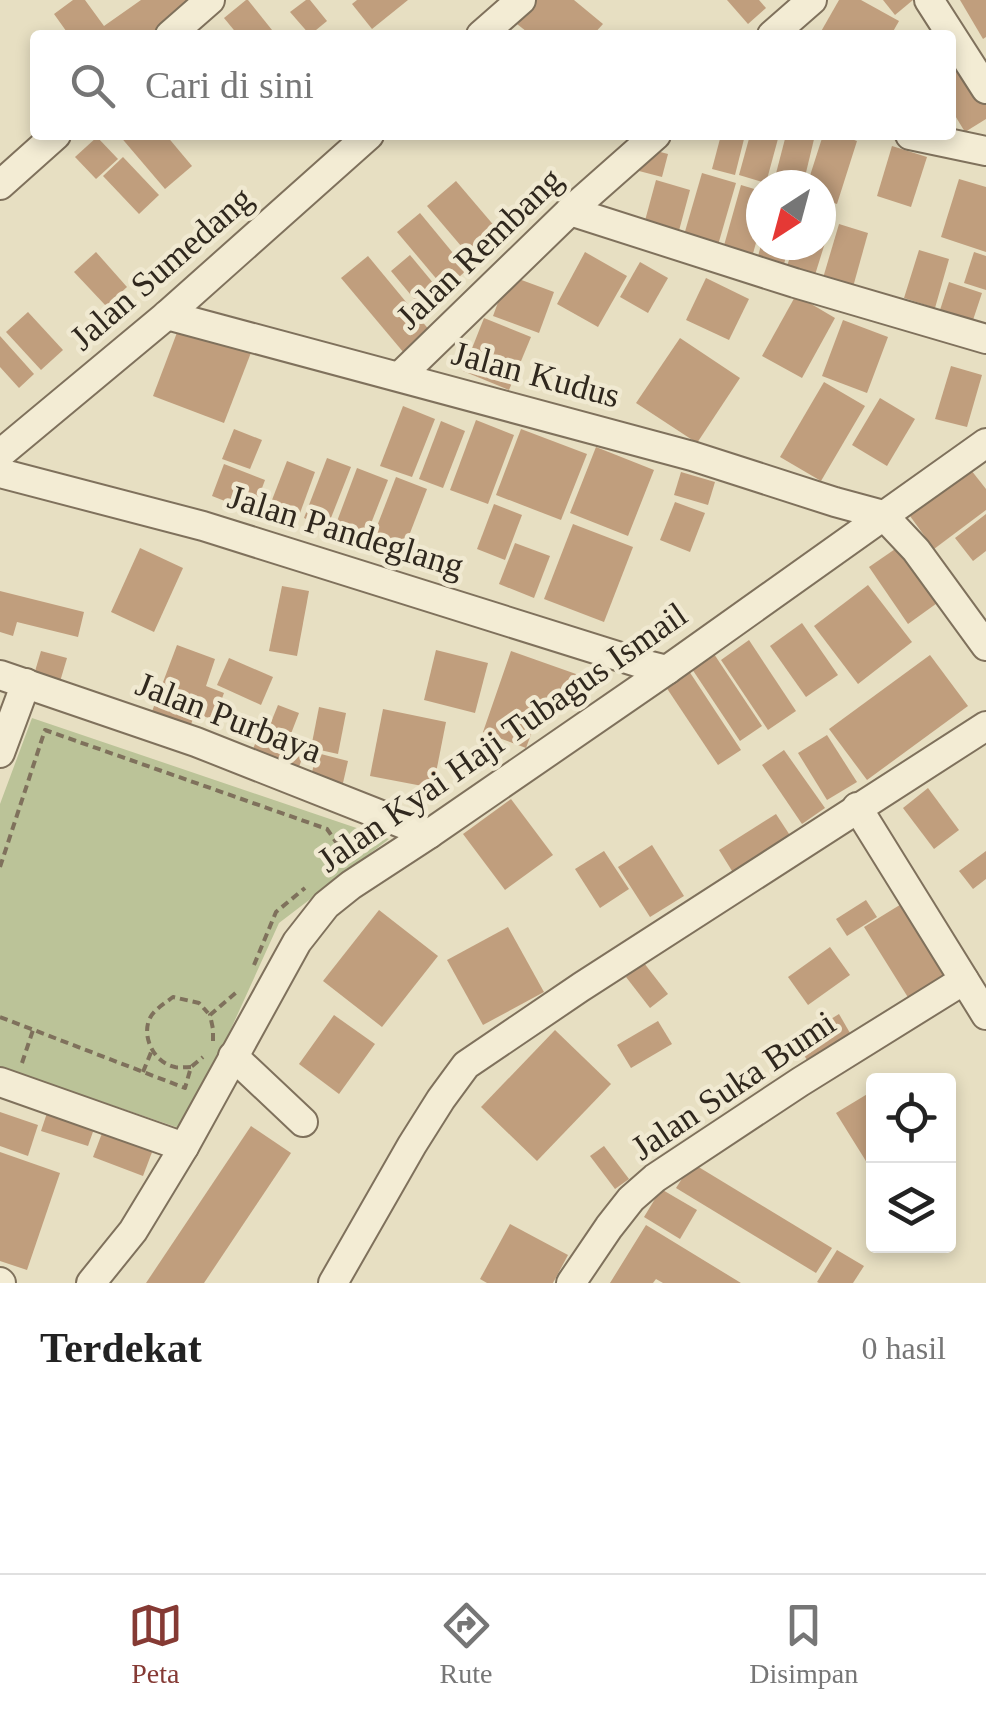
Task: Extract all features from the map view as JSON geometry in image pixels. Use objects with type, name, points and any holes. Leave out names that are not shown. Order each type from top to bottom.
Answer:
[{"type":"street","points":[[176,30],[210,0]]},
{"type":"street","points":[[487,30],[520,0]]},
{"type":"street","points":[[778,30],[812,0]]},
{"type":"street","points":[[929,0],[974,44],[986,88]]},
{"type":"street","points":[[0,184],[50,140]]},
{"type":"street","name":"Jalan Sumedang","points":[[0,454],[166,315],[363,140]]},
{"type":"street","name":"Jalan Rembang","points":[[400,376],[650,140]]},
{"type":"street","points":[[934,140],[986,151]]},
{"type":"street","points":[[570,212],[986,339]]},
{"type":"street","name":"Jalan Kudus","points":[[166,315],[692,456],[883,515]]},
{"type":"street","name":"Jalan Kyai Haji Tubagus Ismail","points":[[91,1283],[132,1231],[184,1146],[296,942],[326,904],[667,670],[986,443]]},
{"type":"street","name":"Jalan Pandeglang","points":[[0,473],[203,526],[667,670]]},
{"type":"street","points":[[883,515],[916,550],[986,646]]},
{"type":"street","points":[[0,754],[13,679]]},
{"type":"street","name":"Jalan Purbaya","points":[[13,679],[196,742],[429,834]]},
{"type":"street","points":[[333,1283],[412,1146],[466,1065],[986,726]]},
{"type":"street","points":[[857,807],[986,1015]]},
{"type":"street","name":"Jalan Suka Bumi","points":[[571,1283],[609,1226],[655,1178],[964,980]]},
{"type":"street","points":[[234,1056],[304,1122]]},
{"type":"street","points":[[7,1084],[184,1146]]},
{"type":"path","points":[[0,867],[46,730],[326,830],[344,852],[335,864]]},
{"type":"path","points":[[250,973],[276,912],[306,888]]},
{"type":"path","points":[[210,1015],[244,986]]},
{"type":"path","points":[[173,998],[199,1004],[210,1015],[212,1047],[191,1066],[176,1068],[152,1050],[147,1038],[149,1020],[173,998]]},
{"type":"path","points":[[0,1017],[185,1088],[191,1066]]},
{"type":"path","points":[[7,1084],[33,1030]]},
{"type":"path","points":[[142,1072],[152,1050]]},
{"type":"green space","points":[[32,718],[389,839],[279,923],[185,1130],[0,1067],[0,804]]},
{"type":"building","points":[[73,0],[85,0],[104,26],[141,0],[207,0],[165,30],[65,30],[54,14]]},
{"type":"building","points":[[248,0],[272,30],[234,30],[224,18]]},
{"type":"building","points":[[310,0],[327,21],[316,30],[306,30],[290,12]]},
{"type":"building","points":[[357,0],[408,0],[372,29],[352,4]]},
{"type":"building","points":[[537,0],[574,0],[603,24],[598,30],[525,30],[517,24]]},
{"type":"building","points":[[727,0],[759,0],[766,8],[748,24]]},
{"type":"building","points":[[839,0],[861,0],[899,21],[894,30],[822,30]]},
{"type":"building","points":[[883,0],[913,0],[895,15]]},
{"type":"building","points":[[960,0],[986,0],[983,39]]},
{"type":"building","points":[[960,62],[986,103],[986,119],[965,132],[956,117],[956,65]]},
{"type":"building","points":[[94,140],[100,140],[118,159],[96,179],[75,157]]},
{"type":"building","points":[[123,140],[170,140],[192,166],[165,189]]},
{"type":"building","points":[[720,140],[744,140],[735,175],[712,169]]},
{"type":"building","points":[[749,140],[778,140],[770,170],[746,170],[746,177],[739,175]]},
{"type":"building","points":[[785,140],[814,140],[807,170],[777,170]]},
{"type":"building","points":[[821,140],[854,140],[857,141],[837,204],[836,170],[812,170]]},
{"type":"building","points":[[892,146],[927,157],[911,207],[877,196]]},
{"type":"building","points":[[645,148],[668,154],[662,177],[639,171]]},
{"type":"building","points":[[123,157],[159,195],[139,214],[103,176]]},
{"type":"building","points":[[702,173],[736,183],[718,245],[684,235]]},
{"type":"building","points":[[959,179],[986,187],[986,252],[941,237]]},
{"type":"building","points":[[656,180],[690,190],[677,238],[643,228]]},
{"type":"building","points":[[456,181],[502,235],[473,260],[427,206]]},
{"type":"building","points":[[741,185],[746,186],[746,255],[723,249]]},
{"type":"building","points":[[420,213],[467,270],[445,289],[397,232]]},
{"type":"building","points":[[839,224],[868,233],[853,287],[823,278],[828,260],[836,260]]},
{"type":"building","points":[[919,250],[949,259],[935,308],[904,298]]},
{"type":"building","points":[[96,252],[127,287],[106,306],[74,272]]},
{"type":"building","points":[[585,252],[627,276],[598,327],[557,304]]},
{"type":"building","points":[[974,252],[986,256],[986,290],[964,283]]},
{"type":"building","points":[[410,255],[434,284],[415,300],[391,271]]},
{"type":"building","points":[[368,256],[430,331],[404,353],[341,278]]},
{"type":"building","points":[[757,260],[785,260],[783,268]]},
{"type":"building","points":[[789,260],[820,260],[814,278],[786,269]]},
{"type":"building","points":[[640,262],[668,278],[648,313],[620,297]]},
{"type":"building","points":[[508,275],[554,292],[539,333],[493,316]]},
{"type":"building","points":[[706,278],[749,299],[729,340],[686,320]]},
{"type":"building","points":[[949,282],[982,293],[973,320],[940,310]]},
{"type":"building","points":[[796,295],[835,318],[802,378],[762,356]]},
{"type":"building","points":[[28,312],[63,350],[41,370],[6,332]]},
{"type":"building","points":[[484,318],[531,337],[509,390],[463,371]]},
{"type":"building","points":[[843,320],[888,337],[867,393],[822,376]]},
{"type":"building","points":[[181,322],[252,350],[224,423],[153,396]]},
{"type":"building","points":[[0,336],[34,374],[19,388],[0,367]]},
{"type":"building","points":[[680,338],[740,378],[697,443],[636,403]]},
{"type":"building","points":[[951,366],[982,375],[967,427],[935,419]]},
{"type":"building","points":[[824,382],[865,406],[821,481],[780,457]]},
{"type":"building","points":[[880,398],[915,419],[887,466],[852,445]]},
{"type":"building","points":[[403,406],[435,419],[412,477],[380,466]]},
{"type":"building","points":[[476,420],[514,435],[488,504],[450,490]]},
{"type":"building","points":[[441,421],[465,431],[443,488],[419,479]]},
{"type":"building","points":[[234,429],[262,440],[250,469],[222,459]]},
{"type":"building","points":[[521,429],[587,454],[561,520],[496,495]]},
{"type":"building","points":[[596,447],[654,470],[628,536],[570,513]]},
{"type":"building","points":[[327,458],[351,467],[327,528],[304,518]]},
{"type":"building","points":[[287,461],[315,472],[296,524],[267,513]]},
{"type":"building","points":[[224,464],[265,480],[253,512],[212,496]]},
{"type":"building","points":[[357,468],[388,480],[363,544],[333,532]]},
{"type":"building","points":[[971,470],[986,489],[986,510],[934,549],[910,516]]},
{"type":"building","points":[[681,472],[715,482],[708,505],[674,495]]},
{"type":"building","points":[[396,477],[427,489],[400,559],[369,547]]},
{"type":"building","points":[[675,502],[705,513],[690,552],[660,540]]},
{"type":"building","points":[[494,504],[522,515],[505,560],[477,549]]},
{"type":"building","points":[[986,514],[986,551],[973,561],[955,538]]},
{"type":"building","points":[[573,524],[633,547],[604,622],[544,599]]},
{"type":"building","points":[[515,543],[550,556],[534,598],[499,584]]},
{"type":"building","points":[[901,545],[940,601],[908,624],[869,567]]},
{"type":"building","points":[[140,548],[183,568],[154,632],[111,612]]},
{"type":"building","points":[[868,585],[912,642],[858,684],[814,626]]},
{"type":"building","points":[[282,586],[309,591],[297,656],[269,651]]},
{"type":"building","points":[[0,591],[84,612],[78,637],[17,622],[13,636],[0,632]]},
{"type":"building","points":[[802,623],[838,675],[806,697],[770,646]]},
{"type":"building","points":[[749,640],[796,711],[768,730],[721,660]]},
{"type":"building","points":[[177,645],[215,659],[206,686],[224,693],[214,720],[195,713],[187,736],[148,722]]},
{"type":"building","points":[[436,650],[488,663],[475,713],[424,700]]},
{"type":"building","points":[[41,651],[67,658],[59,685],[33,678]]},
{"type":"building","points":[[511,651],[576,674],[562,712],[542,705],[526,748],[483,732]]},
{"type":"building","points":[[712,651],[762,726],[740,741],[690,666]]},
{"type":"building","points":[[930,655],[968,706],[867,780],[829,729]]},
{"type":"building","points":[[229,658],[273,677],[261,705],[217,685]]},
{"type":"building","points":[[685,665],[741,750],[718,765],[662,681]]},
{"type":"building","points":[[278,705],[299,713],[287,744],[305,751],[297,772],[251,754],[259,734],[265,737]]},
{"type":"building","points":[[319,707],[346,713],[338,754],[311,748]]},
{"type":"building","points":[[383,709],[446,722],[433,788],[370,776]]},
{"type":"building","points":[[827,735],[857,782],[827,800],[798,753]]},
{"type":"building","points":[[784,750],[825,808],[802,824],[762,765]]},
{"type":"building","points":[[317,753],[348,761],[343,783],[311,776]]},
{"type":"building","points":[[928,788],[959,830],[934,849],[903,808]]},
{"type":"building","points":[[511,799],[553,855],[505,890],[463,834]]},
{"type":"building","points":[[776,814],[795,843],[737,879],[719,850]]},
{"type":"building","points":[[652,845],[684,896],[650,917],[618,867]]},
{"type":"building","points":[[604,851],[629,889],[600,908],[575,869]]},
{"type":"building","points":[[986,851],[986,879],[973,889],[959,871]]},
{"type":"building","points":[[866,900],[877,917],[847,936],[836,919]]},
{"type":"building","points":[[903,903],[947,975],[909,999],[864,927]]},
{"type":"building","points":[[379,910],[438,956],[382,1027],[323,981]]},
{"type":"building","points":[[508,927],[544,992],[483,1025],[447,960]]},
{"type":"building","points":[[830,947],[850,975],[808,1005],[788,977]]},
{"type":"building","points":[[644,963],[668,994],[650,1008],[626,977]]},
{"type":"building","points":[[839,1014],[850,1033],[807,1060],[795,1041]]},
{"type":"building","points":[[334,1015],[375,1044],[339,1094],[299,1064]]},
{"type":"building","points":[[658,1021],[672,1044],[631,1068],[617,1045]]},
{"type":"building","points":[[555,1030],[611,1084],[537,1161],[481,1107]]},
{"type":"building","points":[[866,1095],[866,1161],[836,1113]]},
{"type":"building","points":[[48,1110],[95,1126],[88,1146],[41,1131]]},
{"type":"building","points":[[0,1112],[38,1125],[28,1156],[0,1146]]},
{"type":"building","points":[[251,1126],[291,1153],[204,1283],[146,1283]]},
{"type":"building","points":[[104,1128],[154,1147],[143,1176],[93,1157]]},
{"type":"building","points":[[604,1146],[629,1179],[615,1189],[590,1156]]},
{"type":"building","points":[[0,1152],[60,1173],[27,1270],[0,1261]]},
{"type":"building","points":[[692,1163],[832,1248],[816,1273],[676,1188]]},
{"type":"building","points":[[661,1189],[697,1210],[680,1239],[644,1217]]},
{"type":"building","points":[[510,1224],[568,1255],[553,1283],[487,1283],[480,1279]]},
{"type":"building","points":[[646,1225],[741,1283],[663,1283],[656,1279],[653,1283],[610,1283]]},
{"type":"building","points":[[837,1250],[864,1266],[853,1283],[817,1282]]}]
